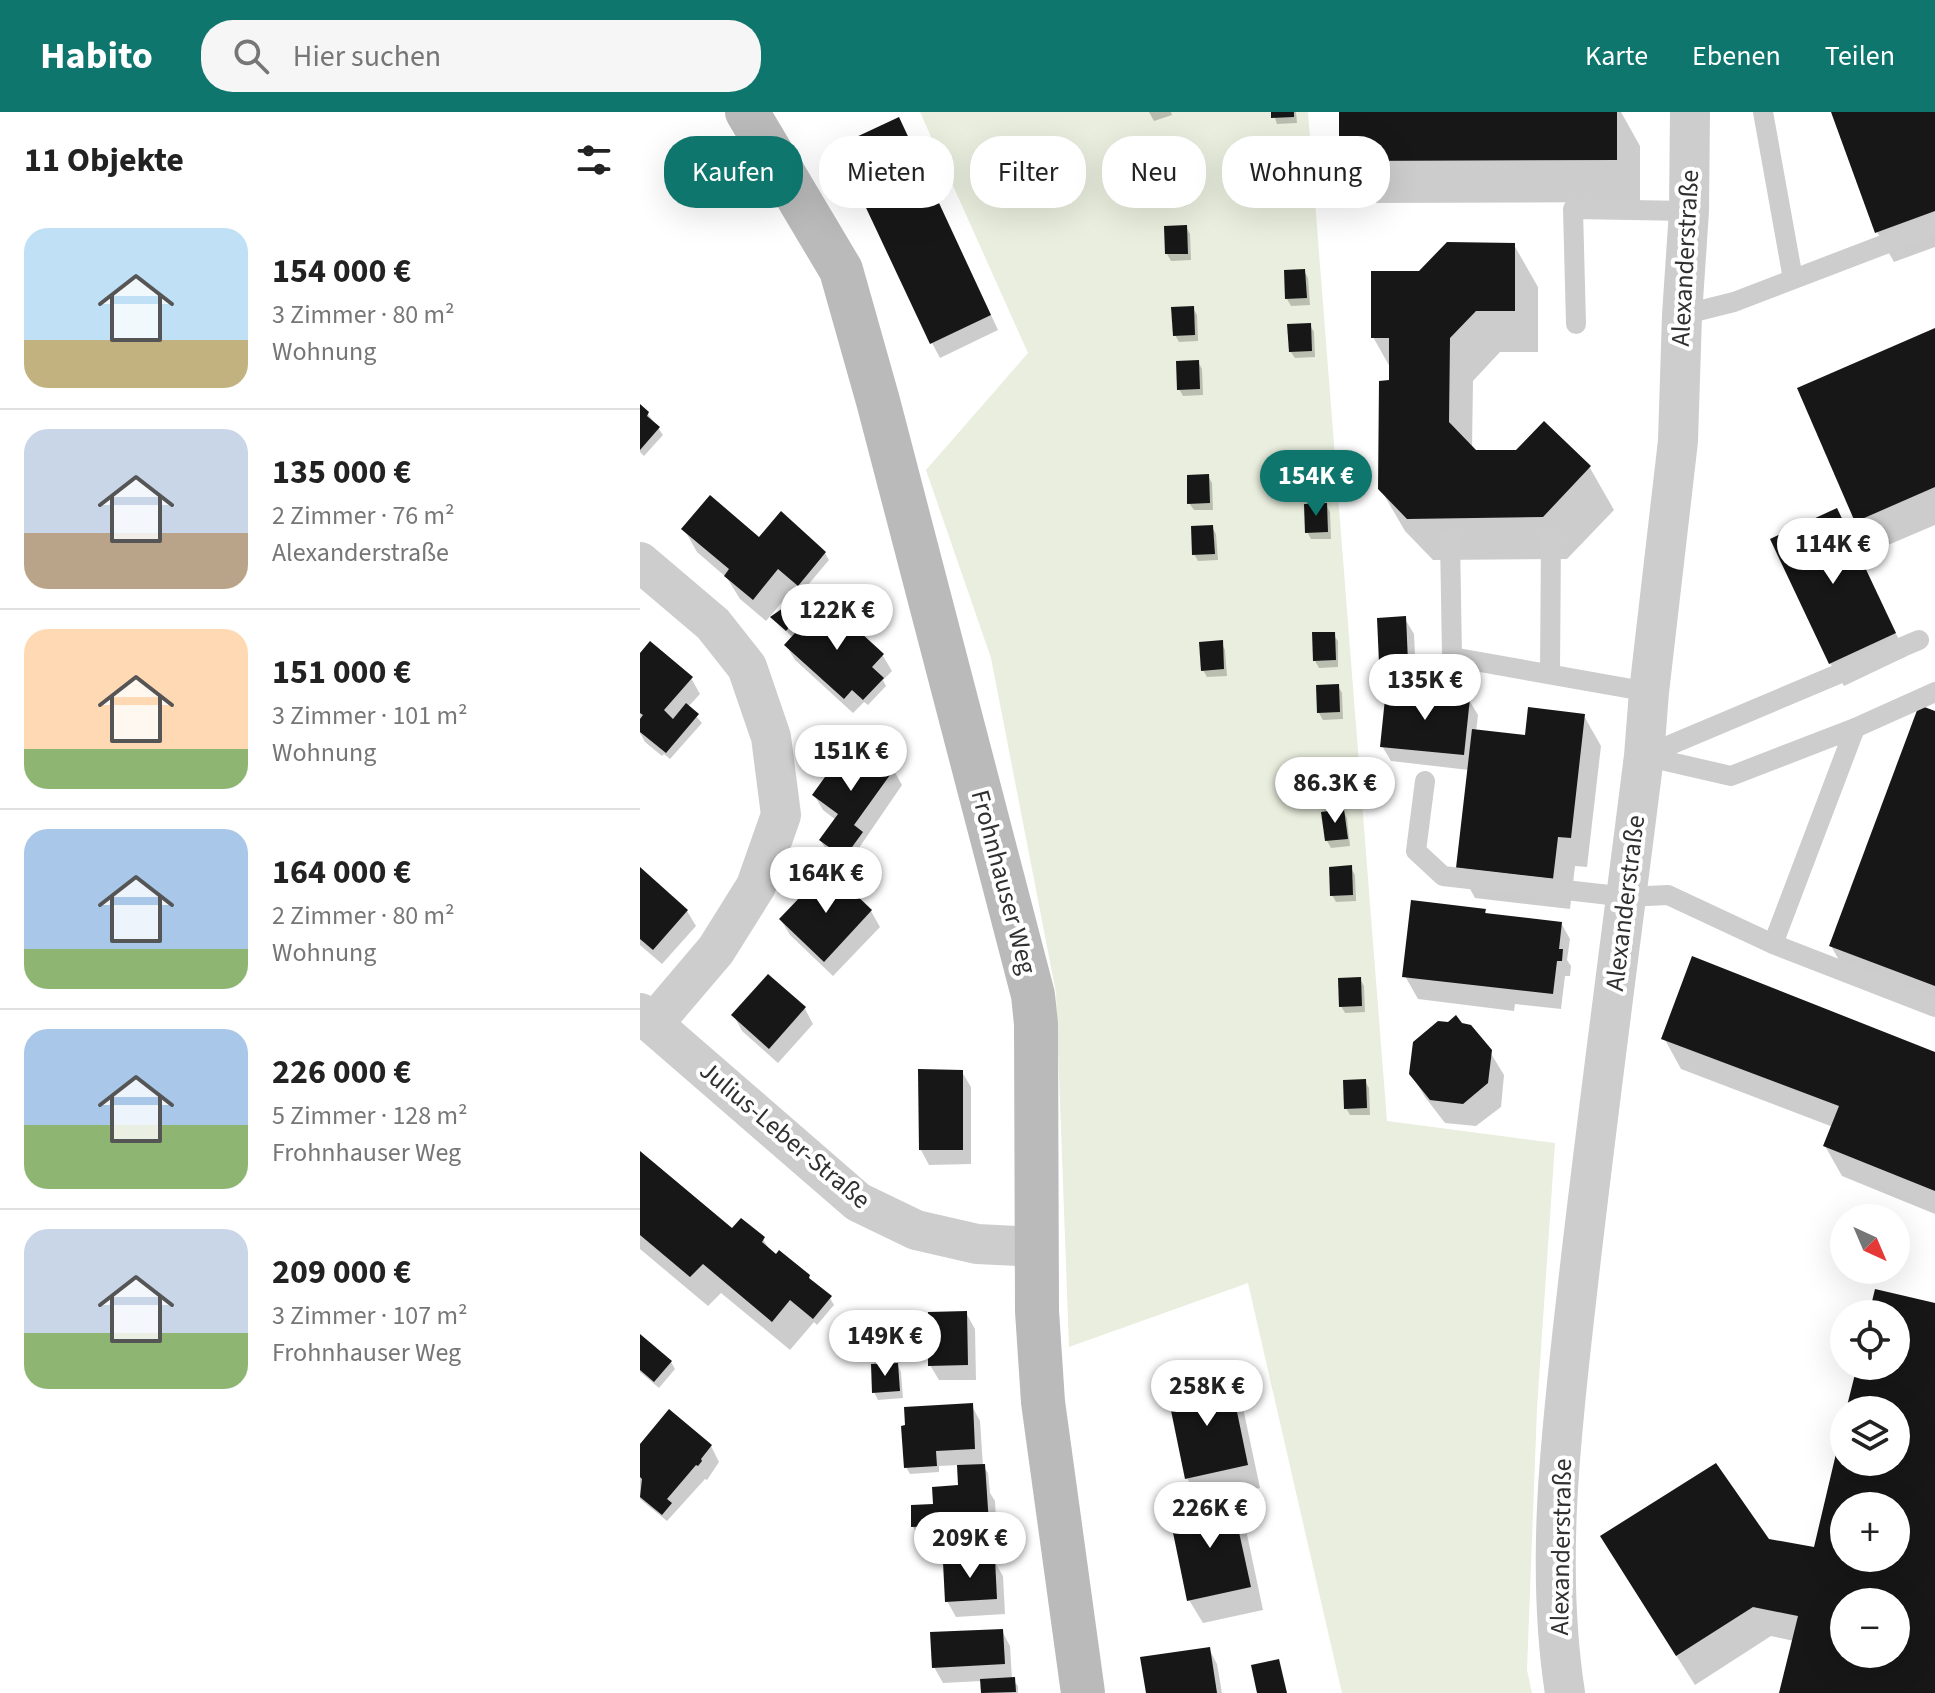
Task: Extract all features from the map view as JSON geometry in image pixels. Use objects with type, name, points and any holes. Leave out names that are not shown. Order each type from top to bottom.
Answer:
[{"type":"main road","name":"Frohnhauser Weg","points":[[747,112],[841,270],[1033,995],[1036,1024],[1037,1311],[1043,1402],[1083,1693]]},
{"type":"street","name":"Alexanderstraße","points":[[1565,1693],[1559,1654],[1557,1511],[1587,1210],[1644,756],[1678,441],[1689,211],[1690,112]]},
{"type":"street","points":[[640,562],[713,624],[747,667],[771,737],[781,815],[756,886],[716,950],[646,1018]]},
{"type":"street","name":"Julius-Leber-Straße","points":[[646,1018],[858,1202],[916,1230],[977,1244],[1038,1247]]},
{"type":"lane","points":[[1763,112],[1793,279]]},
{"type":"lane","points":[[1576,324],[1573,209],[1689,211]]},
{"type":"lane","points":[[1682,315],[1734,302],[1935,225]]},
{"type":"lane","points":[[1550,673],[1551,537]]},
{"type":"lane","points":[[1450,538],[1452,657],[1649,692]]},
{"type":"lane","points":[[1644,756],[1919,640]]},
{"type":"lane","points":[[1644,756],[1731,776],[1855,728],[1935,692]]},
{"type":"lane","points":[[1773,944],[1855,728]]},
{"type":"lane","points":[[1425,781],[1416,851],[1443,876],[1627,897],[1668,895],[1773,944],[1935,1007]]},
{"type":"green space","points":[[920,112],[1308,112],[1310,136],[1222,136],[1222,208],[1316,208],[1387,1121],[1555,1143],[1537,1408],[1527,1670],[1532,1693],[1342,1693],[1248,1283],[1069,1347],[1056,993],[991,658],[926,470],[1028,353],[954,188],[954,136],[931,136]]},
{"type":"building","points":[[1271,112],[1294,112],[1294,117],[1271,118]]},
{"type":"building","points":[[1339,112],[1617,112],[1617,160],[1390,161],[1390,136],[1339,136]]},
{"type":"building","points":[[1831,112],[1935,112],[1935,211],[1875,233]]},
{"type":"building","points":[[899,117],[908,136],[858,136]]},
{"type":"building","points":[[866,208],[941,208],[991,315],[930,344]]},
{"type":"building","points":[[1187,225],[1188,254],[1165,254],[1164,226]]},
{"type":"building","points":[[1447,242],[1515,243],[1515,311],[1476,311],[1450,338],[1449,422],[1476,450],[1516,450],[1544,421],[1591,466],[1543,517],[1407,519],[1378,489],[1379,381],[1389,380],[1389,338],[1371,338],[1371,271],[1419,271]]},
{"type":"building","points":[[1305,269],[1307,298],[1285,299],[1284,270]]},
{"type":"building","points":[[1194,306],[1195,335],[1173,336],[1171,307]]},
{"type":"building","points":[[1311,323],[1312,351],[1289,352],[1287,324]]},
{"type":"building","points":[[1935,328],[1935,487],[1855,522],[1797,388]]},
{"type":"building","points":[[1199,360],[1200,389],[1177,390],[1176,361]]},
{"type":"building","points":[[640,404],[649,412],[647,416],[660,427],[640,450]]},
{"type":"building","points":[[1322,452],[1323,481],[1300,481],[1299,453]]},
{"type":"building","points":[[1209,474],[1210,503],[1187,504],[1187,475]]},
{"type":"building","points":[[710,495],[759,537],[781,511],[826,552],[798,586],[778,569],[753,600],[724,576],[729,569],[681,529]]},
{"type":"building","points":[[1327,503],[1328,532],[1305,533],[1304,504]]},
{"type":"building","points":[[1837,508],[1896,633],[1829,664],[1770,539]]},
{"type":"building","points":[[1213,525],[1215,554],[1192,555],[1191,526]]},
{"type":"building","points":[[796,599],[806,608],[786,631],[770,617]]},
{"type":"building","points":[[825,600],[884,654],[872,667],[884,678],[863,700],[852,690],[844,699],[784,645]]},
{"type":"building","points":[[1406,616],[1408,662],[1379,663],[1377,618]]},
{"type":"building","points":[[1312,632],[1335,632],[1336,660],[1313,661]]},
{"type":"building","points":[[1223,640],[1224,669],[1201,671],[1199,642]]},
{"type":"building","points":[[650,641],[693,677],[664,710],[673,719],[686,703],[699,714],[666,753],[640,732],[643,715],[640,713],[640,653]]},
{"type":"building","points":[[1339,684],[1340,712],[1317,713],[1316,685]]},
{"type":"building","points":[[1386,689],[1470,698],[1464,755],[1380,747]]},
{"type":"building","points":[[1919,705],[1935,711],[1935,986],[1829,946]]},
{"type":"building","points":[[1528,707],[1585,714],[1571,838],[1558,837],[1553,879],[1456,868],[1472,729],[1525,735]]},
{"type":"building","points":[[853,738],[895,768],[854,825],[863,832],[844,858],[819,840],[838,814],[812,795]]},
{"type":"building","points":[[1344,809],[1348,839],[1325,841],[1321,812]]},
{"type":"building","points":[[1352,865],[1353,895],[1330,896],[1329,867]]},
{"type":"building","points":[[640,867],[688,910],[653,950],[640,939]]},
{"type":"building","points":[[828,868],[872,910],[824,962],[779,919]]},
{"type":"building","points":[[1411,900],[1562,922],[1559,949],[1563,949],[1562,961],[1557,961],[1553,994],[1402,977]]},
{"type":"building","points":[[1692,956],[1935,1052],[1935,1191],[1823,1146],[1839,1106],[1661,1039]]},
{"type":"building","points":[[768,974],[806,1007],[769,1049],[731,1015]]},
{"type":"building","points":[[1361,977],[1362,1006],[1339,1007],[1338,978]]},
{"type":"building","points":[[1456,1015],[1462,1023],[1471,1025],[1492,1050],[1488,1083],[1463,1104],[1430,1100],[1409,1074],[1413,1042],[1438,1021],[1448,1022]]},
{"type":"building","points":[[918,1069],[963,1070],[963,1150],[919,1150]]},
{"type":"building","points":[[1366,1079],[1367,1108],[1344,1109],[1343,1080]]},
{"type":"building","points":[[640,1151],[732,1228],[741,1218],[765,1237],[762,1242],[776,1254],[779,1250],[832,1296],[813,1319],[790,1300],[772,1322],[703,1264],[690,1277],[640,1235]]},
{"type":"building","points":[[1875,1289],[1935,1303],[1935,1693],[1779,1693],[1798,1616],[1753,1607],[1676,1656],[1600,1536],[1716,1463],[1769,1539],[1814,1547],[1831,1476],[1910,1476],[1910,1396],[1850,1396],[1854,1380],[1910,1380],[1910,1300],[1872,1300]]},
{"type":"building","points":[[967,1311],[968,1365],[928,1366],[928,1312]]},
{"type":"building","points":[[640,1334],[672,1361],[654,1382],[640,1370]]},
{"type":"building","points":[[898,1363],[900,1391],[872,1393],[871,1364]]},
{"type":"building","points":[[1230,1378],[1248,1465],[1185,1479],[1167,1391]]},
{"type":"building","points":[[973,1403],[975,1449],[936,1451],[937,1466],[904,1468],[901,1426],[905,1425],[904,1407]]},
{"type":"building","points":[[669,1409],[712,1445],[698,1466],[667,1499],[672,1503],[662,1515],[640,1497],[640,1444]]},
{"type":"building","points":[[985,1464],[989,1524],[911,1527],[911,1505],[933,1504],[932,1487],[958,1485],[957,1465]]},
{"type":"building","points":[[1232,1500],[1251,1587],[1187,1601],[1169,1513]]},
{"type":"building","points":[[995,1559],[997,1599],[945,1602],[943,1562]]},
{"type":"building","points":[[1003,1629],[1005,1664],[932,1668],[930,1632]]},
{"type":"building","points":[[1210,1647],[1217,1693],[1146,1693],[1140,1657]]},
{"type":"building","points":[[1279,1659],[1287,1693],[1257,1693],[1251,1665]]},
{"type":"building","points":[[1015,1677],[1016,1692],[981,1693],[980,1679]]}]
